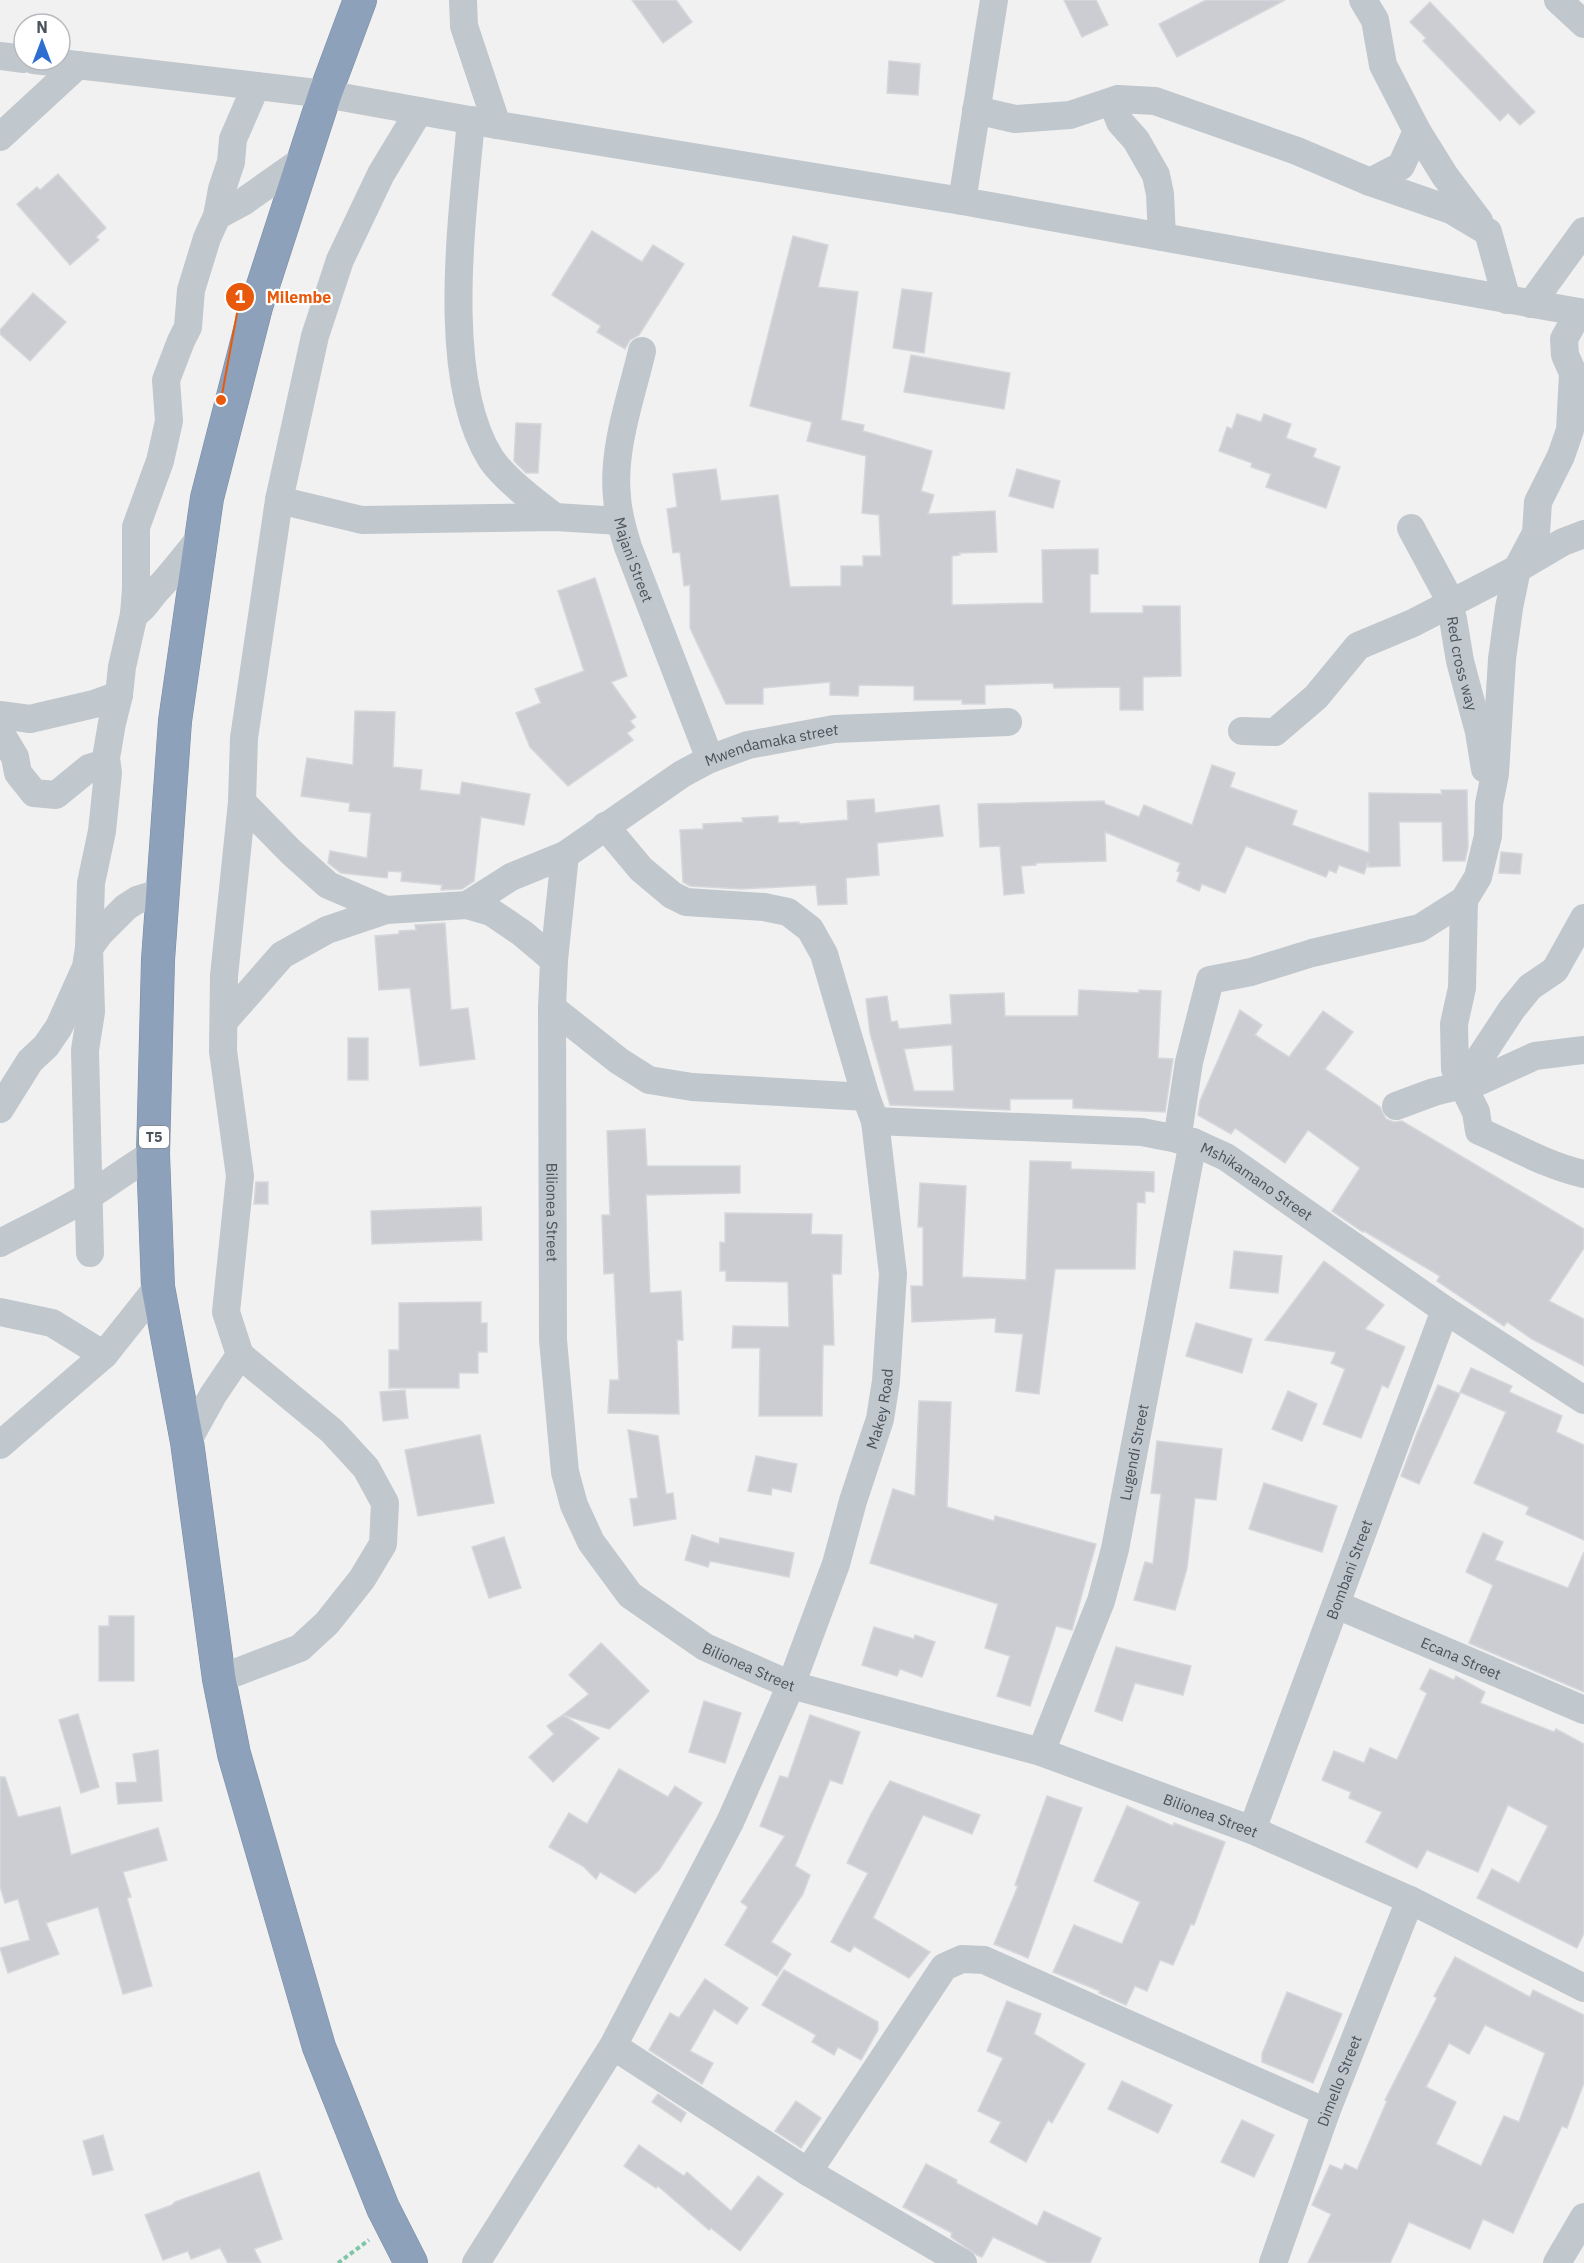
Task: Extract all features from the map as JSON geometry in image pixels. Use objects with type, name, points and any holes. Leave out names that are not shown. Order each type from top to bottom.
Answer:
[{"type":"highway","name":"T5","points":[[360,0],[325,94],[256,308],[207,498],[176,720],[158,960],[153,1154],[158,1287],[187,1442],[219,1678],[234,1754],[319,2047],[391,2223],[411,2263]]},
{"type":"street","points":[[463,0],[464,26],[484,123],[461,236],[459,346],[471,417],[491,460],[528,498],[555,518]]},
{"type":"street","points":[[962,201],[994,0]]},
{"type":"street","points":[[1363,0],[1375,20],[1383,65],[1417,131],[1444,176],[1488,232],[1519,302]]},
{"type":"street","points":[[1558,0],[1584,24]]},
{"type":"street","points":[[72,64],[325,94],[484,123],[962,201],[1581,312],[1564,339],[1565,355],[1573,374],[1570,430],[1561,456],[1538,502],[1536,533],[1517,569],[1509,608],[1497,745],[1488,804],[1488,836],[1478,878],[1464,900],[1462,988],[1454,1024],[1455,1069],[1476,1112],[1479,1131],[1560,1168],[1584,1174]]},
{"type":"street","points":[[0,137],[78,65]]},
{"type":"street","points":[[90,1253],[85,1050],[91,1012],[89,948],[91,884],[102,831],[108,773],[106,763],[112,723],[134,614],[136,527],[160,461],[169,421],[166,380],[188,327],[191,290],[207,238],[217,216],[222,189],[231,162],[233,139],[256,86]]},
{"type":"street","points":[[976,110],[1015,119],[1070,115],[1118,99],[1155,101],[1297,151],[1370,182],[1451,210],[1488,232]]},
{"type":"street","points":[[1118,99],[1115,109],[1120,122],[1136,140],[1156,175],[1160,194],[1162,237]]},
{"type":"street","points":[[219,1678],[300,1648],[327,1623],[362,1579],[383,1544],[385,1503],[366,1468],[332,1431],[240,1355],[226,1312],[240,1176],[223,1051],[224,976],[242,802],[244,738],[279,500],[315,336],[340,260],[381,174],[419,111]]},
{"type":"street","points":[[1370,182],[1401,166],[1417,131]]},
{"type":"street","points":[[217,216],[243,202],[304,159]]},
{"type":"street","points":[[1519,302],[1584,231]]},
{"type":"street","name":"Majani Street","points":[[642,351],[619,449],[616,495],[620,521],[710,759]]},
{"type":"street","points":[[279,500],[362,520],[555,518],[620,521]]},
{"type":"street","name":"Red cross way","points":[[1411,528],[1445,591],[1460,661],[1479,732],[1488,789],[1488,804]]},
{"type":"street","points":[[1242,731],[1275,732],[1316,697],[1358,646],[1413,623],[1517,569],[1563,542],[1584,534]]},
{"type":"street","points":[[134,614],[142,610],[155,592],[169,580],[201,537]]},
{"type":"street","points":[[0,715],[30,719],[119,695]]},
{"type":"street","name":"Mwendamaka street","points":[[467,906],[511,877],[565,855],[682,774],[710,759],[748,745],[834,729],[1008,722]]},
{"type":"street","points":[[0,732],[15,757],[18,773],[33,792],[56,795],[89,768],[106,763]]},
{"type":"street","points":[[242,802],[291,852],[328,885],[386,910]]},
{"type":"street","name":"Makey Road","points":[[476,2263],[613,2046],[729,1822],[791,1685],[836,1564],[882,1409],[886,1381],[894,1274],[871,1109],[824,954],[810,929],[788,912],[764,907],[686,902],[672,895],[641,869],[605,826]]},
{"type":"street","name":"Bilionea Street","points":[[565,855],[554,960],[552,1008],[553,1340],[565,1472],[574,1505],[591,1542],[630,1595],[705,1647],[791,1685],[1041,1752],[1252,1830],[1410,1900],[1584,1989]]},
{"type":"street","points":[[0,1109],[30,1061],[46,1046],[59,1027],[86,967],[89,948],[110,921],[126,907],[137,900],[163,892]]},
{"type":"street","name":"Lugendi Street","points":[[1041,1752],[1101,1601],[1115,1549],[1187,1141],[1179,1127],[1189,1062],[1210,980],[1251,972],[1312,953],[1420,928],[1464,900]]},
{"type":"street","points":[[225,1020],[282,955],[327,930],[386,910],[467,906],[491,912],[522,933],[554,960]]},
{"type":"street","points":[[1462,1085],[1512,1009],[1530,987],[1555,970],[1584,918]]},
{"type":"street","name":"Mshikamano Street","points":[[552,1008],[619,1061],[649,1080],[871,1109],[1142,1132],[1187,1141],[1226,1157],[1445,1310],[1584,1400]]},
{"type":"street","points":[[1396,1106],[1434,1092],[1480,1081],[1535,1056],[1584,1050]]},
{"type":"street","points":[[0,1243],[52,1218],[153,1154]]},
{"type":"street","points":[[0,1445],[104,1355],[158,1287]]},
{"type":"street","name":"Bombani Street","points":[[1252,1830],[1445,1310]]},
{"type":"street","points":[[0,1312],[52,1323],[104,1355]]},
{"type":"street","points":[[187,1442],[213,1395],[240,1355]]},
{"type":"street","name":"Ecana Street","points":[[1337,1605],[1584,1710]]},
{"type":"street","name":"Dimello Street","points":[[1273,2263],[1326,2112],[1410,1900]]},
{"type":"street","points":[[808,2172],[944,1967],[962,1959],[984,1960],[1326,2112]]},
{"type":"street","points":[[613,2046],[808,2172],[963,2263]]},
{"type":"street","points":[[1557,2263],[1584,2217]]},
{"type":"path","points":[[338,2263],[391,2223]]},
{"type":"building","points":[[632,0],[676,0],[692,22],[663,43]]},
{"type":"building","points":[[1064,0],[1096,0],[1108,25],[1082,37]]},
{"type":"building","points":[[1206,0],[1285,0],[1177,57],[1159,24]]},
{"type":"building","points":[[1430,2],[1535,112],[1520,125],[1508,113],[1500,121],[1423,41],[1426,38],[1410,22]]},
{"type":"building","points":[[889,61],[920,64],[918,95],[887,93]]},
{"type":"building","points":[[58,174],[106,228],[96,237],[99,240],[70,265],[17,204],[37,187],[40,190]]},
{"type":"building","points":[[592,231],[642,262],[653,245],[684,264],[639,335],[630,340],[625,349],[597,332],[601,326],[552,295]]},
{"type":"building","points":[[793,236],[828,245],[818,287],[858,292],[841,420],[864,425],[863,431],[932,451],[921,491],[934,495],[928,514],[995,511],[997,552],[959,553],[960,555],[952,556],[952,605],[1043,603],[1042,550],[1098,549],[1098,574],[1090,574],[1090,613],[1143,613],[1143,606],[1180,606],[1181,676],[1143,677],[1143,710],[1120,710],[1120,687],[1054,688],[1053,683],[985,685],[985,704],[962,704],[962,700],[914,700],[914,686],[859,685],[858,696],[830,695],[830,682],[763,688],[763,704],[726,704],[690,628],[690,585],[684,586],[680,552],[673,553],[667,509],[677,507],[673,474],[716,469],[721,501],[778,495],[790,587],[841,586],[841,566],[863,566],[863,556],[881,556],[879,515],[862,513],[866,456],[807,441],[812,422],[750,406]]},
{"type":"building","points":[[902,289],[932,293],[924,353],[893,348]]},
{"type":"building","points":[[33,293],[66,322],[30,361],[0,334],[0,330]]},
{"type":"building","points":[[911,355],[1010,373],[1004,409],[904,392]]},
{"type":"building","points":[[1237,414],[1261,422],[1264,414],[1291,424],[1286,438],[1316,449],[1313,457],[1340,467],[1326,508],[1266,487],[1271,474],[1251,467],[1252,463],[1219,451],[1227,427],[1232,429]]},
{"type":"building","points":[[516,423],[541,424],[538,473],[526,473],[514,461]]},
{"type":"building","points":[[1017,469],[1060,481],[1053,508],[1009,496]]},
{"type":"building","points":[[595,578],[627,676],[611,682],[636,717],[630,721],[635,727],[627,733],[633,740],[568,786],[530,747],[516,713],[541,703],[535,689],[584,671],[558,591]]},
{"type":"building","points":[[355,711],[395,712],[393,767],[422,770],[420,790],[460,795],[462,782],[530,794],[524,825],[481,817],[474,881],[462,889],[441,890],[442,885],[401,881],[402,872],[388,871],[387,878],[341,873],[328,863],[330,851],[367,858],[371,813],[349,811],[350,803],[301,796],[307,758],[353,765]]},
{"type":"building","points":[[1212,765],[1235,773],[1230,787],[1297,811],[1292,825],[1369,853],[1369,793],[1442,794],[1441,790],[1467,790],[1468,847],[1465,861],[1443,861],[1442,822],[1399,822],[1400,866],[1368,867],[1368,862],[1364,874],[1339,865],[1336,873],[1329,870],[1326,877],[1246,846],[1225,893],[1202,884],[1199,891],[1177,881],[1180,863],[1105,832],[1106,861],[1036,863],[1036,865],[1021,866],[1024,893],[1004,895],[1000,846],[980,847],[978,804],[1104,801],[1105,804],[1139,817],[1144,805],[1192,825]]},
{"type":"building","points":[[874,799],[875,813],[939,805],[943,836],[877,843],[879,875],[846,878],[847,904],[818,905],[816,885],[741,889],[690,886],[683,882],[680,830],[703,829],[703,824],[743,822],[742,818],[778,816],[778,823],[799,822],[799,824],[848,820],[847,801]]},
{"type":"building","points":[[1501,852],[1522,854],[1520,874],[1499,873]]},
{"type":"building","points":[[445,923],[451,1010],[468,1008],[475,1059],[420,1066],[410,988],[379,990],[375,936],[416,930],[415,925]]},
{"type":"building","points":[[1079,990],[1139,993],[1139,990],[1161,991],[1158,1058],[1173,1059],[1165,1112],[1073,1108],[1073,1099],[1010,1099],[1010,1110],[890,1105],[870,1033],[866,999],[887,996],[891,1022],[897,1021],[899,1029],[952,1024],[950,995],[1004,993],[1005,1016],[1078,1016]],"holes":[[[952,1045],[954,1091],[914,1091],[904,1049]]]},
{"type":"building","points":[[1240,1010],[1262,1025],[1255,1035],[1289,1057],[1323,1011],[1353,1032],[1325,1069],[1380,1107],[1386,1119],[1394,1122],[1402,1121],[1584,1229],[1584,1248],[1549,1301],[1584,1319],[1584,1366],[1532,1339],[1507,1322],[1504,1326],[1437,1281],[1440,1276],[1363,1232],[1332,1211],[1360,1168],[1308,1130],[1285,1163],[1235,1128],[1231,1134],[1198,1115],[1200,1101]]},
{"type":"building","points":[[348,1038],[368,1038],[368,1080],[348,1080]]},
{"type":"building","points":[[645,1129],[647,1166],[740,1166],[740,1193],[646,1195],[650,1293],[681,1291],[683,1340],[677,1340],[679,1414],[608,1413],[610,1380],[619,1380],[614,1273],[604,1274],[602,1215],[610,1215],[607,1131]]},
{"type":"building","points":[[1030,1161],[1071,1162],[1071,1169],[1154,1172],[1154,1192],[1145,1191],[1145,1203],[1137,1202],[1135,1269],[1055,1269],[1039,1394],[1016,1391],[1023,1334],[995,1332],[996,1318],[912,1322],[911,1286],[923,1286],[923,1227],[918,1227],[920,1183],[966,1186],[962,1277],[1026,1280]]},
{"type":"building","points":[[256,1182],[268,1182],[268,1204],[254,1204]]},
{"type":"building","points":[[481,1207],[482,1240],[372,1244],[371,1211]]},
{"type":"building","points":[[725,1213],[812,1214],[811,1234],[842,1235],[841,1274],[832,1274],[834,1345],[823,1345],[822,1416],[759,1416],[760,1348],[732,1348],[733,1326],[789,1327],[788,1282],[726,1281],[726,1271],[720,1271],[720,1242],[725,1243]]},
{"type":"building","points":[[1234,1251],[1282,1256],[1278,1293],[1230,1288]]},
{"type":"building","points":[[1324,1261],[1384,1305],[1365,1329],[1405,1347],[1388,1388],[1382,1385],[1361,1438],[1323,1424],[1345,1369],[1331,1363],[1336,1352],[1265,1340]]},
{"type":"building","points":[[481,1302],[481,1323],[487,1323],[487,1352],[478,1352],[478,1373],[459,1373],[459,1388],[389,1388],[389,1350],[399,1350],[399,1303]]},
{"type":"building","points":[[1196,1323],[1252,1339],[1242,1373],[1186,1356]]},
{"type":"building","points":[[1471,1368],[1512,1386],[1509,1392],[1562,1416],[1556,1432],[1584,1445],[1584,1540],[1526,1514],[1529,1507],[1474,1483],[1506,1412],[1460,1392]]},
{"type":"building","points":[[1438,1385],[1460,1394],[1419,1484],[1401,1476]]},
{"type":"building","points":[[405,1390],[408,1418],[383,1421],[380,1392]]},
{"type":"building","points":[[1288,1391],[1317,1404],[1302,1441],[1272,1429]]},
{"type":"building","points":[[919,1401],[951,1402],[947,1507],[994,1521],[995,1516],[1096,1544],[1072,1630],[1056,1626],[1030,1706],[997,1696],[1010,1656],[985,1648],[998,1604],[870,1563],[893,1489],[915,1496]]},
{"type":"building","points":[[628,1430],[658,1436],[666,1494],[673,1493],[676,1519],[634,1526],[630,1499],[638,1498]]},
{"type":"building","points":[[480,1435],[494,1503],[418,1516],[405,1450]]},
{"type":"building","points":[[1157,1441],[1222,1449],[1216,1500],[1195,1498],[1187,1568],[1175,1610],[1134,1600],[1145,1562],[1153,1564],[1161,1494],[1151,1493]]},
{"type":"building","points":[[756,1456],[797,1464],[791,1492],[772,1488],[771,1495],[748,1491]]},
{"type":"building","points":[[1264,1483],[1337,1506],[1322,1552],[1249,1529]]},
{"type":"building","points":[[1483,1533],[1503,1542],[1495,1560],[1568,1588],[1584,1552],[1584,1692],[1469,1643],[1493,1585],[1466,1572]]},
{"type":"building","points":[[692,1535],[719,1544],[720,1538],[794,1553],[789,1577],[710,1561],[708,1567],[685,1560]]},
{"type":"building","points":[[504,1537],[521,1588],[489,1598],[472,1547]]},
{"type":"building","points":[[109,1616],[134,1616],[134,1681],[99,1681],[99,1626],[109,1626]]},
{"type":"building","points":[[874,1627],[914,1639],[915,1635],[935,1642],[922,1677],[900,1669],[897,1676],[862,1665]]},
{"type":"building","points":[[601,1643],[649,1691],[609,1729],[563,1715],[589,1694],[569,1675]]},
{"type":"building","points":[[1116,1647],[1191,1666],[1183,1695],[1135,1683],[1122,1721],[1095,1711]]},
{"type":"building","points":[[1430,1669],[1454,1680],[1456,1676],[1485,1692],[1480,1703],[1554,1732],[1556,1729],[1584,1744],[1584,1933],[1577,1948],[1477,1898],[1492,1869],[1519,1883],[1548,1826],[1508,1805],[1478,1872],[1427,1850],[1417,1868],[1366,1842],[1382,1812],[1349,1798],[1351,1792],[1322,1780],[1334,1751],[1364,1763],[1370,1748],[1397,1760],[1427,1693],[1420,1689]]},
{"type":"building","points":[[704,1701],[741,1713],[725,1763],[689,1752]]},
{"type":"building","points":[[78,1714],[99,1787],[81,1793],[59,1720]]},
{"type":"building","points":[[563,1715],[599,1738],[553,1782],[529,1757],[554,1734],[547,1726]]},
{"type":"building","points":[[810,1715],[860,1732],[842,1784],[830,1780],[795,1866],[810,1875],[803,1894],[771,1942],[791,1954],[777,1976],[725,1945],[748,1907],[741,1902],[785,1836],[760,1826],[780,1776],[788,1778]]},
{"type":"building","points":[[158,1750],[162,1801],[118,1804],[116,1783],[137,1782],[133,1754]]},
{"type":"building","points":[[619,1769],[668,1797],[675,1786],[702,1803],[659,1870],[635,1893],[600,1872],[596,1879],[583,1866],[549,1847],[569,1813],[587,1824]]},
{"type":"building","points":[[0,1777],[5,1777],[18,1817],[60,1807],[71,1855],[158,1828],[167,1860],[123,1872],[131,1897],[127,1898],[152,1986],[123,1994],[98,1907],[46,1923],[59,1954],[8,1973],[0,1948],[30,1940],[18,1899],[5,1903],[0,1886]]},
{"type":"building","points":[[890,1781],[980,1815],[972,1834],[923,1815],[873,1918],[930,1952],[909,1978],[854,1946],[850,1952],[831,1942],[868,1873],[847,1863]]},
{"type":"building","points":[[1047,1796],[1082,1808],[1028,1958],[994,1944],[1018,1886],[1015,1885]]},
{"type":"building","points":[[1127,1806],[1173,1826],[1174,1823],[1225,1842],[1194,1925],[1191,1924],[1173,1965],[1160,1960],[1147,1991],[1135,1986],[1126,2005],[1099,1993],[1100,1991],[1053,1972],[1074,1925],[1122,1944],[1140,1902],[1094,1881]]},
{"type":"building","points":[[1455,1957],[1530,1997],[1533,1990],[1584,2015],[1584,2083],[1567,2128],[1562,2126],[1513,2233],[1483,2219],[1470,2249],[1409,2222],[1390,2263],[1308,2263],[1331,2214],[1312,2205],[1330,2165],[1342,2170],[1345,2164],[1357,2170],[1387,2101],[1385,2100],[1437,1998],[1434,1996]],"holes":[[[1485,2025],[1545,2053],[1519,2122],[1504,2116],[1481,2166],[1436,2144],[1456,2102],[1426,2087],[1449,2043],[1469,2054]]]},
{"type":"building","points":[[784,1970],[878,2022],[878,2030],[861,2060],[838,2047],[834,2055],[812,2042],[816,2035],[762,2005]]},
{"type":"building","points":[[705,1979],[748,2008],[737,2024],[714,2009],[690,2051],[713,2063],[702,2084],[649,2050],[670,2013],[679,2018]]},
{"type":"building","points":[[1287,1992],[1342,2014],[1313,2083],[1262,2062],[1262,2054]]},
{"type":"building","points":[[1007,2001],[1041,2014],[1034,2034],[1085,2064],[1052,2123],[1048,2120],[1026,2162],[990,2142],[1001,2122],[978,2111],[1003,2058],[987,2051]]},
{"type":"building","points":[[1122,2081],[1172,2105],[1158,2133],[1108,2109]]},
{"type":"building","points":[[658,2094],[686,2113],[681,2122],[652,2102]]},
{"type":"building","points":[[796,2101],[821,2118],[801,2148],[775,2131]]},
{"type":"building","points":[[1242,2120],[1274,2135],[1254,2177],[1221,2162]]},
{"type":"building","points":[[103,2135],[113,2170],[93,2175],[83,2141]]},
{"type":"building","points":[[639,2145],[684,2176],[687,2172],[731,2211],[758,2176],[783,2194],[740,2251],[711,2228],[709,2230],[658,2186],[656,2188],[624,2166]]},
{"type":"building","points":[[926,2164],[957,2180],[956,2183],[1037,2226],[1044,2211],[1101,2238],[1090,2263],[1049,2263],[993,2237],[982,2257],[977,2255],[951,2237],[952,2233],[903,2207]]},
{"type":"building","points":[[259,2172],[282,2239],[254,2249],[261,2263],[228,2263],[220,2248],[191,2259],[188,2251],[163,2260],[145,2215]]},
{"type":"place","name":"Milembe","points":[[221,400]]}]
